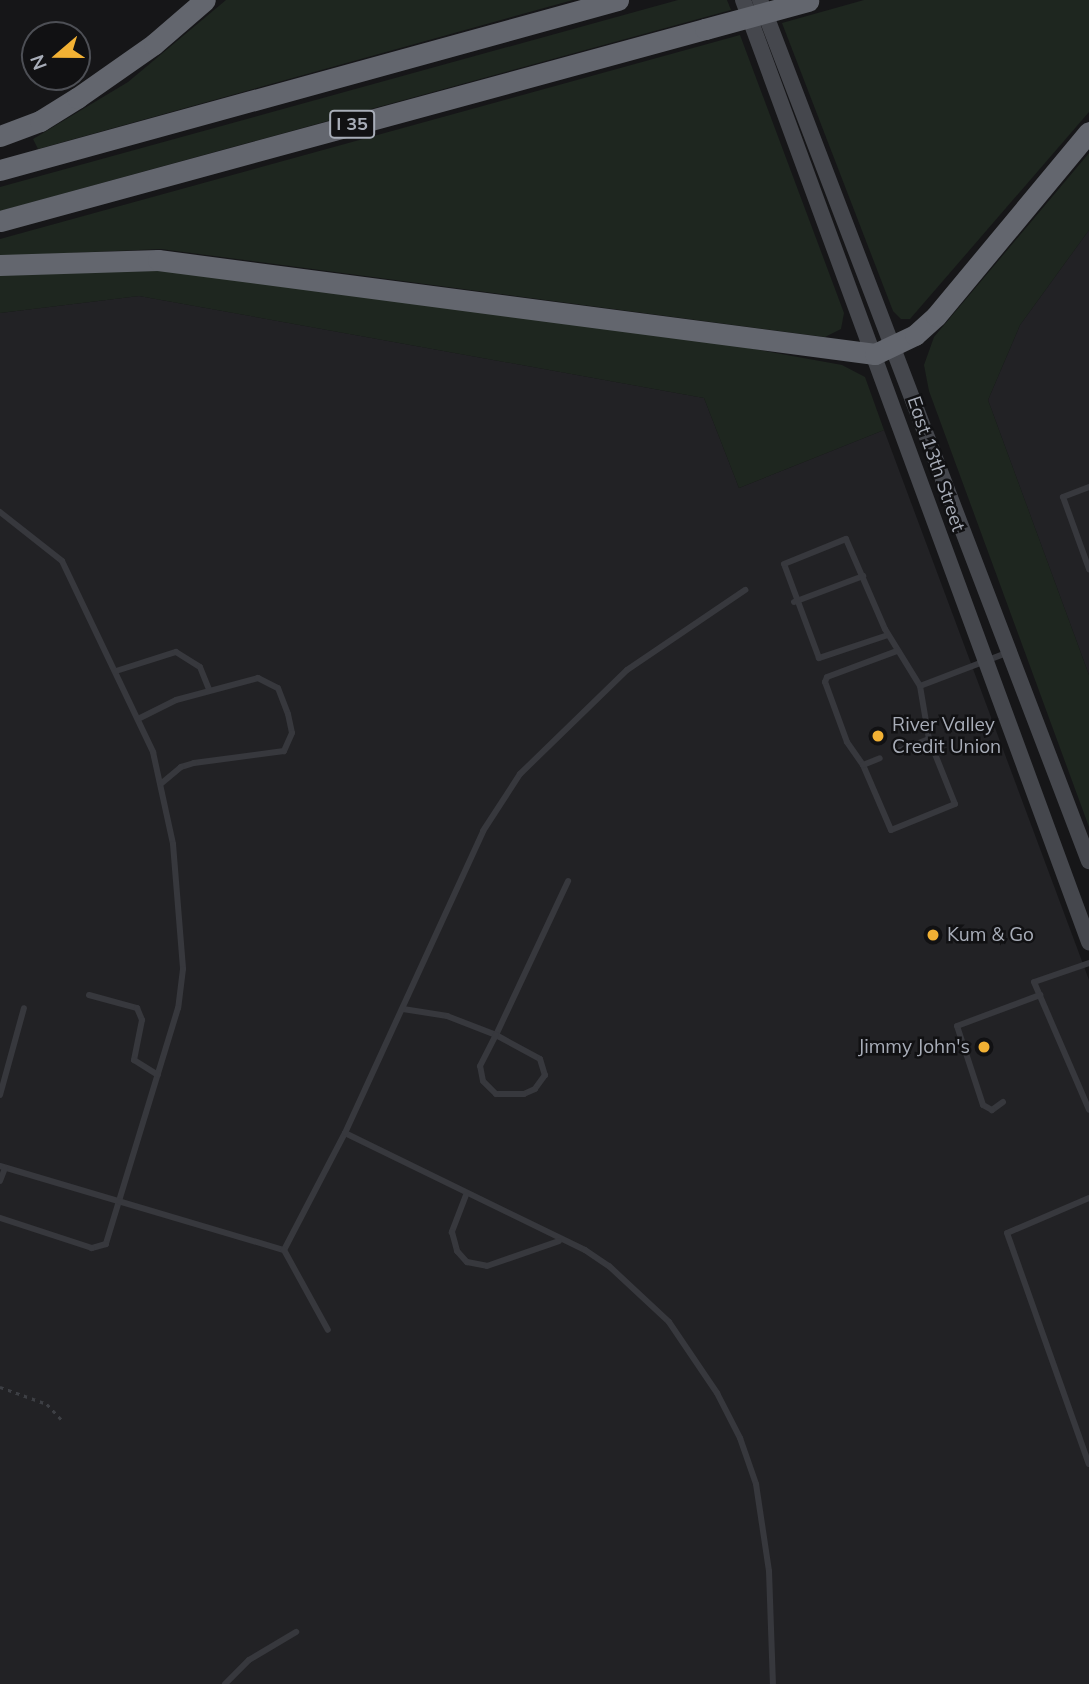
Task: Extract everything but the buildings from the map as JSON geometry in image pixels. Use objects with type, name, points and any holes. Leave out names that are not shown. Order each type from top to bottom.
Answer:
[{"type":"highway","points":[[0,136],[40,121],[77,98],[154,44],[205,0]]},
{"type":"highway","points":[[0,170],[618,0]]},
{"type":"highway","name":"I 35","points":[[0,221],[810,0]]},
{"type":"highway","points":[[0,265],[158,260],[884,351],[936,316],[1089,132]]},
{"type":"main road","name":"East 13th Street","points":[[743,0],[884,351],[1010,652],[1089,861]]},
{"type":"main road","name":"East 13th Street","points":[[760,0],[884,351],[985,661],[1089,942]]},
{"type":"lane","points":[[1089,487],[1063,497],[1089,569]]},
{"type":"lane","points":[[0,512],[62,561],[138,719],[162,783],[173,844],[183,969],[178,1008],[106,1244],[92,1248],[0,1218]]},
{"type":"lane","points":[[888,635],[819,658],[784,572],[788,560],[838,540],[851,544],[888,635],[920,686],[929,739],[954,807],[891,830],[863,765],[847,742],[826,680],[897,651]]},
{"type":"lane","points":[[794,602],[863,576]]},
{"type":"lane","points":[[284,1250],[345,1133],[483,831],[520,774],[627,670],[745,590]]},
{"type":"lane","points":[[116,671],[176,652],[200,667],[209,689]]},
{"type":"lane","points":[[920,686],[1010,652]]},
{"type":"lane","points":[[138,719],[209,689],[243,680],[268,680],[278,688],[288,713],[290,744],[273,756],[181,767],[162,783]]},
{"type":"lane","points":[[898,751],[929,739]]},
{"type":"lane","points":[[863,765],[880,758]]},
{"type":"lane","points":[[403,1009],[447,1016],[496,1035],[540,1059],[545,1075],[535,1089],[524,1094],[496,1094],[483,1081],[480,1066],[496,1035],[568,881]]},
{"type":"lane","points":[[1089,963],[1034,982],[1089,1110]]},
{"type":"lane","points":[[89,995],[137,1008],[142,1020],[134,1060],[158,1075]]},
{"type":"lane","points":[[1003,1102],[992,1110],[984,1105],[957,1026],[1040,995]]},
{"type":"lane","points":[[0,1095],[24,1008]]},
{"type":"lane","points":[[345,1133],[609,1266],[669,1322],[699,1362],[740,1438],[764,1524],[773,1684]]},
{"type":"lane","points":[[0,1181],[2,1167],[284,1250],[328,1330]]},
{"type":"lane","points":[[466,1195],[452,1232],[457,1251],[467,1262],[487,1266],[559,1241]]},
{"type":"lane","points":[[1089,1198],[1007,1233],[1089,1464]]},
{"type":"lane","points":[[225,1684],[248,1660],[296,1632]]},
{"type":"path","points":[[0,1387],[47,1404],[62,1420]]},
{"type":"shaded area","points":[[226,0],[573,0],[38,149],[33,139],[128,82]]},
{"type":"shaded area","points":[[678,0],[727,0],[731,10],[0,211],[0,187]]},
{"type":"shaded area","points":[[864,0],[1089,0],[1089,112],[910,319],[901,319],[893,311],[782,23]]},
{"type":"shaded area","points":[[740,35],[844,313],[841,329],[825,337],[161,249],[0,256],[0,239]]},
{"type":"shaded area","points":[[1089,153],[1089,230],[1020,325],[988,400],[1089,675],[1089,827],[929,391],[924,365],[934,337]]},
{"type":"shaded area","points":[[1089,230],[1089,675],[988,400],[1020,325]]},
{"type":"shaded area","points":[[136,269],[203,272],[688,337],[842,365],[865,377],[884,430],[739,488],[704,398],[139,296],[0,313],[0,274]]},
{"type":"shaded area","points":[[139,296],[704,398],[739,488],[884,430],[1089,980],[1089,1684],[0,1684],[0,313]]},
{"type":"place","name":"River Valley Credit Union","points":[[878,736]]},
{"type":"place","name":"Kum & Go","points":[[933,935]]},
{"type":"place","name":"Jimmy John's","points":[[984,1047]]}]
